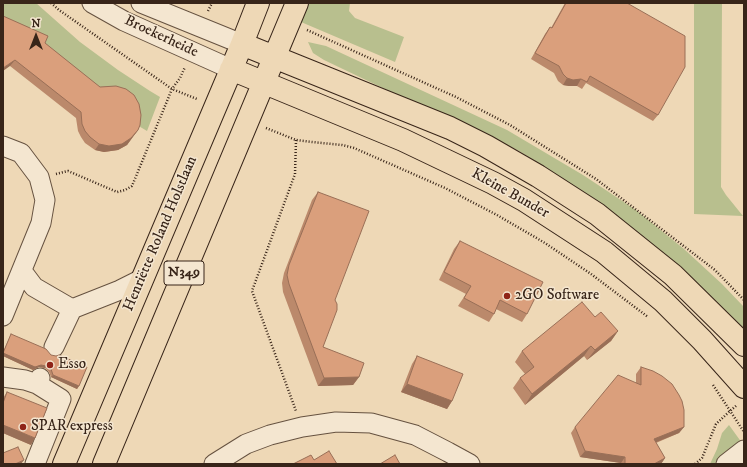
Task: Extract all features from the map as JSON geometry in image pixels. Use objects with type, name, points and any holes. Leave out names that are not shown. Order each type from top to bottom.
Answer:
[{"type":"main road","name":"Henriëtte Roland Holstlaan","points":[[64,464],[258,3]]},
{"type":"main road","name":"N349","points":[[104,464],[297,3]]},
{"type":"main road","name":"Broekerheide","points":[[242,44],[274,57]]},
{"type":"main road","name":"Kleine Bunder","points":[[274,57],[450,128],[486,146],[538,176],[597,214],[673,275],[744,345]]},
{"type":"main road","name":"Kleine Bunder","points":[[231,69],[403,140],[493,183],[536,207],[604,252],[663,301],[702,340],[742,395]]},
{"type":"street","name":"Broekerheide","points":[[92,3],[124,21],[231,69]]},
{"type":"street","name":"Broekerheide","points":[[141,3],[242,44]]},
{"type":"street","points":[[3,146],[21,153],[39,177],[45,200],[41,223],[3,316]]},
{"type":"street","points":[[22,271],[34,287],[72,309]]},
{"type":"street","points":[[54,347],[72,309],[120,290],[142,279]]},
{"type":"street","points":[[3,377],[38,381],[61,399],[35,464]]},
{"type":"street","points":[[214,464],[246,444],[270,435],[302,427],[336,422],[372,423],[416,435],[470,464]]},
{"type":"street","points":[[726,464],[744,450]]},
{"type":"path","name":"Broekerheide","points":[[39,177],[68,171],[117,192],[132,186],[172,88],[50,3]]},
{"type":"path","name":"Kleine Bunder","points":[[302,427],[252,291],[294,174],[296,140],[342,145],[354,148],[445,188],[497,215],[545,243],[597,278],[653,320]]},
{"type":"path","points":[[711,381],[744,432]]},
{"type":"path","points":[[695,464],[702,458],[716,424],[730,411],[742,395]]},
{"type":"green space","points":[[3,3],[36,3],[80,42],[118,70],[160,97],[147,131],[132,122],[98,89],[3,23]]},
{"type":"green space","points":[[308,3],[350,3],[349,11],[355,18],[404,37],[395,62],[301,22]]},
{"type":"green space","points":[[694,3],[722,3],[721,187],[743,216],[694,214]]},
{"type":"green space","points":[[308,42],[326,46],[507,130],[583,175],[636,210],[684,249],[722,284],[744,307],[744,336],[605,211],[556,174],[519,151],[455,119],[389,91],[324,60],[313,53]]},
{"type":"green space","points":[[729,425],[742,443],[714,464],[710,464],[722,433]]},
{"type":"building","points":[[566,3],[627,3],[685,36],[685,67],[658,115],[590,76],[587,82],[581,79],[573,80],[567,78],[559,66],[535,53],[550,27],[552,28]]},
{"type":"building","points":[[3,16],[48,36],[45,43],[100,87],[116,86],[126,89],[134,95],[139,104],[141,115],[138,130],[131,138],[122,144],[109,146],[99,144],[85,131],[82,124],[81,112],[15,60],[3,68]]},
{"type":"building","points":[[318,192],[369,211],[335,300],[337,310],[323,347],[364,363],[359,377],[324,378],[287,275],[289,265]]},
{"type":"building","points":[[460,241],[543,282],[527,314],[500,300],[494,314],[464,298],[471,286],[444,272]]},
{"type":"building","points":[[582,302],[595,317],[601,312],[618,331],[595,350],[591,346],[532,394],[520,378],[534,367],[522,351]]},
{"type":"building","points":[[11,334],[46,349],[51,355],[59,355],[87,367],[79,386],[53,375],[51,369],[46,366],[41,365],[35,367],[3,353]]},
{"type":"building","points":[[417,356],[463,374],[452,401],[407,384]]},
{"type":"building","points":[[641,367],[653,371],[672,384],[682,401],[684,410],[684,427],[654,439],[665,458],[654,464],[625,464],[625,457],[585,451],[575,427],[618,375],[641,385]]},
{"type":"building","points":[[7,392],[47,408],[35,438],[3,425],[3,403]]},
{"type":"building","points":[[18,447],[24,460],[15,464],[3,464],[3,453]]},
{"type":"building","points":[[329,451],[337,464],[293,464],[311,455],[314,460]]},
{"type":"building","points":[[395,455],[400,464],[380,464]]},
{"type":"place","name":"2GO Software","points":[[507,296]]},
{"type":"place","name":"Esso","points":[[50,365]]},
{"type":"place","name":"SPAR express","points":[[23,427]]}]
